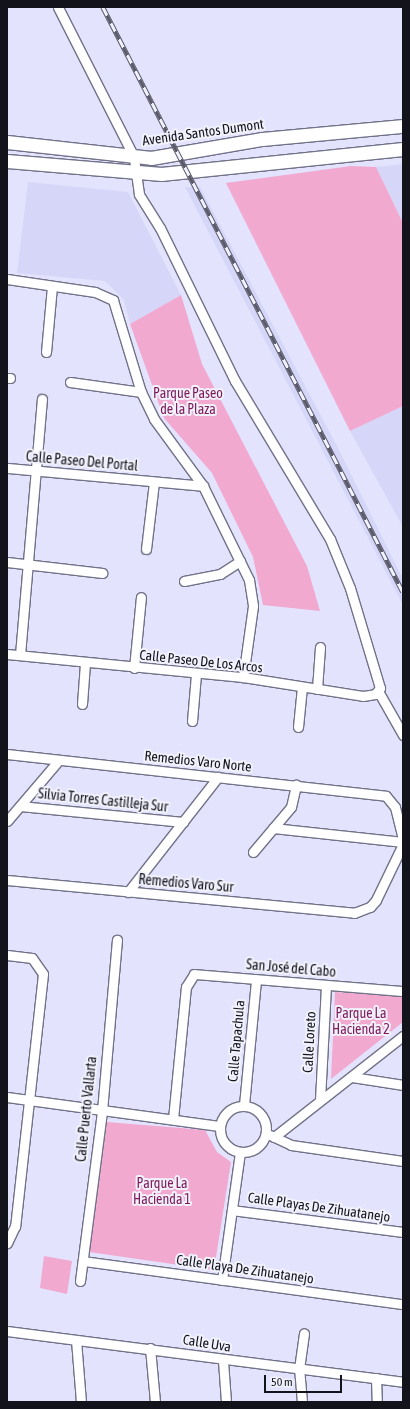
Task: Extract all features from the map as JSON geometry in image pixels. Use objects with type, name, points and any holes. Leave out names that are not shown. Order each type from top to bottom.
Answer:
[{"type":"main road","name":"Avenida Santos Dumont","points":[[7,142],[151,158],[262,139],[403,126]]},
{"type":"main road","points":[[7,161],[134,174],[161,174],[403,150]]},
{"type":"street","points":[[58,7],[134,157],[134,174],[138,194],[160,228],[235,381],[330,539],[350,588],[379,680],[378,691],[403,735]]},
{"type":"street","points":[[7,279],[110,297],[141,392],[154,419],[203,486],[249,580],[253,606],[243,678]]},
{"type":"street","points":[[46,352],[52,286]]},
{"type":"street","points":[[70,382],[141,392]]},
{"type":"street","points":[[20,656],[30,565],[42,399]]},
{"type":"street","name":"Calle Paseo Del Portal","points":[[7,468],[203,486]]},
{"type":"street","name":"Calle Paseo Del Portal","points":[[146,548],[154,482]]},
{"type":"street","points":[[184,581],[220,574],[240,561]]},
{"type":"street","points":[[7,562],[102,574]]},
{"type":"street","points":[[134,668],[141,597]]},
{"type":"street","points":[[317,689],[320,648]]},
{"type":"street","name":"Calle Paseo De Los Arcos","points":[[7,654],[243,678],[370,696],[378,691]]},
{"type":"street","points":[[82,704],[86,663]]},
{"type":"street","points":[[192,721],[196,674]]},
{"type":"street","points":[[298,727],[302,687]]},
{"type":"street","name":"Remedios Varo Norte","points":[[7,754],[58,761],[296,785],[386,796],[395,807],[403,838]]},
{"type":"street","points":[[7,821],[58,761]]},
{"type":"street","points":[[128,892],[218,777]]},
{"type":"street","points":[[253,852],[291,806],[296,785]]},
{"type":"street","name":"Silvia Torres Castilleja Sur","points":[[20,806],[183,822]]},
{"type":"street","points":[[273,828],[403,843]]},
{"type":"street","name":"Remedios Varo Sur","points":[[7,880],[128,892],[363,911],[380,892],[403,843]]},
{"type":"street","name":"Calle Puerto Vallarta","points":[[80,1281],[102,1111],[117,940]]},
{"type":"street","points":[[7,955],[32,958],[43,974],[15,1226],[7,1243]]},
{"type":"street","name":"San José del Cabo","points":[[173,1119],[186,987],[191,976],[198,973],[256,980],[403,991]]},
{"type":"street","name":"Calle Tapachula","points":[[244,1105],[256,980]]},
{"type":"street","name":"Calle Loreto","points":[[320,1100],[326,985]]},
{"type":"street","points":[[403,1036],[352,1077],[270,1135],[257,1148],[240,1152],[229,1148],[221,1138],[219,1126],[224,1115],[233,1107],[244,1105],[262,1114],[270,1135],[291,1145],[403,1161]]},
{"type":"street","points":[[352,1077],[403,1085]]},
{"type":"street","points":[[7,1097],[219,1126]]},
{"type":"street","points":[[222,1280],[240,1152]]},
{"type":"street","name":"Calle Playas De Zihuatanejo","points":[[232,1210],[403,1232]]},
{"type":"street","name":"Calle Playa De Zihuatanejo","points":[[83,1261],[403,1304]]},
{"type":"street","name":"Calle Uva","points":[[7,1331],[150,1348],[223,1361],[403,1382]]},
{"type":"street","points":[[302,1402],[299,1370],[304,1332]]},
{"type":"street","points":[[76,1340],[81,1402]]},
{"type":"street","points":[[150,1348],[155,1402]]},
{"type":"street","points":[[223,1361],[226,1402]]},
{"type":"street","points":[[376,1378],[377,1402]]},
{"type":"shaded area","points":[[403,164],[403,223],[376,167]]},
{"type":"shaded area","points":[[28,182],[128,192],[181,295],[130,324],[124,300],[105,281],[17,273]]},
{"type":"shaded area","points":[[185,187],[200,187],[338,448],[403,579],[403,605]]},
{"type":"shaded area","points":[[403,406],[403,527],[350,431]]},
{"type":"green space","points":[[351,166],[376,167],[403,223],[403,406],[350,431],[226,183]]},
{"type":"green space","name":"Parque Paseo de la Plaza","points":[[181,295],[202,364],[307,566],[320,611],[263,605],[253,557],[212,473],[164,418],[130,324]]},
{"type":"green space","name":"Parque La Hacienda 2","points":[[335,992],[403,996],[403,1022],[331,1079]]},
{"type":"green space","name":"Parque La Hacienda 1","points":[[107,1122],[205,1130],[217,1152],[231,1162],[214,1270],[89,1252]]},
{"type":"green space","points":[[44,1256],[72,1261],[67,1294],[40,1288]]},
{"type":"railway","points":[[103,7],[403,592]]}]
